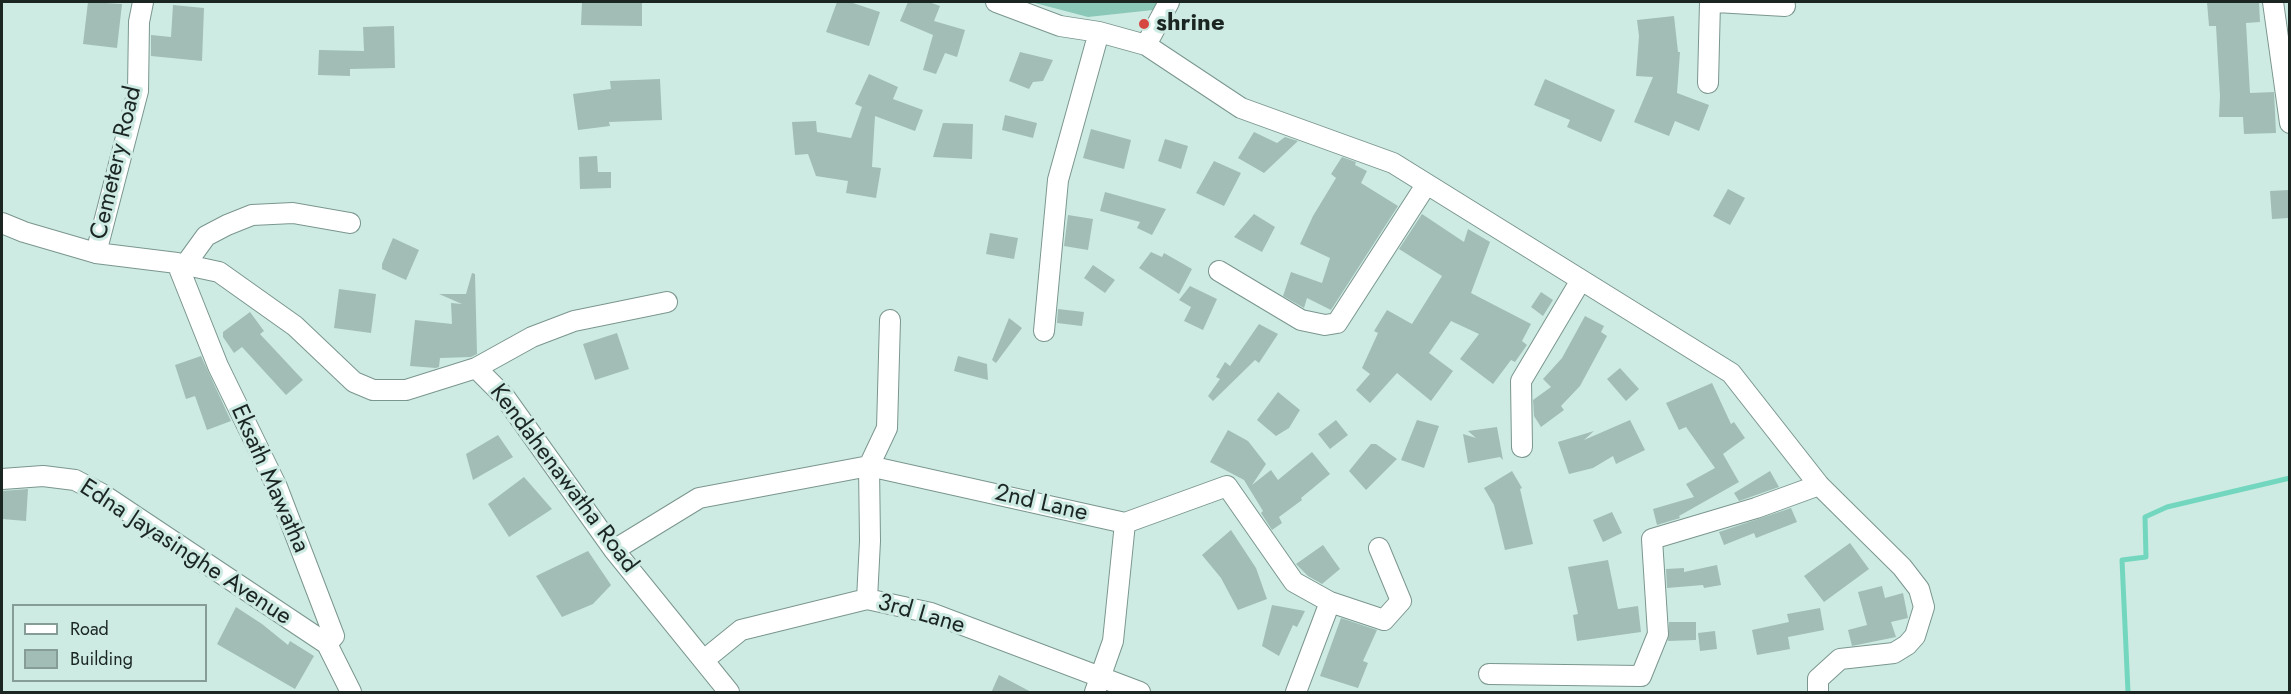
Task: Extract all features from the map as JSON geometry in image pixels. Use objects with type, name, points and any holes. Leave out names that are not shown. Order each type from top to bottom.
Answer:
[{"type":"street","name":"Cemetery Road","points":[[96,253],[138,91],[139,22],[143,2]]},
{"type":"street","points":[[996,2],[1060,26],[1099,32],[1146,45],[1241,108],[1393,163],[1731,373],[1819,485],[1902,567],[1919,589],[1924,607],[1915,636],[1907,645],[1894,653],[1840,659],[1818,679],[1818,693]]},
{"type":"street","points":[[1146,45],[1169,2]]},
{"type":"street","points":[[1708,83],[1710,2]]},
{"type":"street","points":[[1716,2],[1785,6]]},
{"type":"street","points":[[2273,2],[2289,123]]},
{"type":"street","points":[[1044,332],[1058,180],[1099,32]]},
{"type":"street","points":[[1220,271],[1301,320],[1325,325],[1337,322],[1426,185]]},
{"type":"street","points":[[181,264],[206,236],[252,215],[293,213],[350,223]]},
{"type":"street","name":"Kendahenawatha Road","points":[[2,223],[24,232],[96,253],[181,264],[219,272],[295,326],[354,382],[374,390],[406,390],[476,368],[504,396],[615,550],[729,693]]},
{"type":"street","name":"Eksath Mawatha","points":[[181,264],[218,366],[277,487],[334,636],[327,644],[351,693]]},
{"type":"street","points":[[1522,447],[1521,381],[1581,280]]},
{"type":"street","points":[[476,368],[532,336],[574,321],[667,302]]},
{"type":"street","points":[[867,599],[870,541],[868,466],[887,428],[890,320]]},
{"type":"street","name":"2nd Lane","points":[[615,550],[699,498],[868,466],[1125,523]]},
{"type":"street","name":"Edna Jayasinghe Avenue","points":[[2,479],[43,476],[75,480],[102,494],[327,644]]},
{"type":"street","points":[[1489,674],[1641,676],[1659,634],[1652,539],[1756,508],[1819,485]]},
{"type":"street","points":[[1099,684],[1113,641],[1125,523],[1227,486],[1294,582],[1329,602],[1384,620],[1401,601],[1379,548]]},
{"type":"street","name":"3rd Lane","points":[[704,660],[741,630],[867,599],[930,613],[1099,684],[1140,693]]},
{"type":"street","points":[[1296,693],[1329,602]]},
{"type":"green space","points":[[1031,2],[1157,2],[1153,10],[1088,17]]},
{"type":"building","points":[[88,2],[122,4],[117,48],[83,44]]},
{"type":"building","points":[[582,2],[642,2],[642,26],[581,25]]},
{"type":"building","points":[[837,2],[850,2],[880,12],[869,46],[826,32]]},
{"type":"building","points":[[908,2],[929,2],[940,6],[934,21],[965,30],[957,57],[945,53],[936,74],[923,70],[933,35],[900,21]]},
{"type":"building","points":[[2207,2],[2259,2],[2260,22],[2246,23],[2250,93],[2274,92],[2276,133],[2244,134],[2243,117],[2219,117],[2216,26],[2209,26]]},
{"type":"building","points":[[173,5],[204,8],[202,61],[151,56],[151,35],[171,37]]},
{"type":"building","points":[[1674,16],[1678,52],[1680,52],[1677,93],[1709,105],[1699,131],[1675,121],[1669,136],[1634,122],[1653,77],[1636,76],[1639,36],[1637,20]]},
{"type":"building","points":[[394,26],[395,68],[350,69],[350,76],[318,75],[319,50],[364,51],[363,27]]},
{"type":"building","points":[[1020,52],[1053,60],[1043,81],[1033,82],[1029,89],[1009,81]]},
{"type":"building","points":[[869,74],[898,87],[893,99],[923,110],[915,131],[875,116],[872,167],[881,168],[876,198],[846,193],[848,181],[816,176],[808,154],[795,155],[792,122],[816,121],[817,132],[851,138],[862,107],[855,104]]},
{"type":"building","points":[[660,79],[662,120],[609,122],[610,126],[578,130],[573,94],[611,89],[610,81]]},
{"type":"building","points":[[1545,79],[1615,110],[1601,142],[1567,127],[1570,120],[1534,105]]},
{"type":"building","points":[[1005,115],[1037,123],[1033,138],[1002,130]]},
{"type":"building","points":[[943,123],[973,124],[972,159],[933,157]]},
{"type":"building","points":[[1091,129],[1131,140],[1124,169],[1083,158]]},
{"type":"building","points":[[1254,132],[1277,143],[1285,137],[1298,141],[1264,173],[1238,158]]},
{"type":"building","points":[[1165,139],[1188,146],[1181,169],[1158,161]]},
{"type":"building","points":[[597,156],[598,172],[611,172],[611,188],[580,189],[579,157]]},
{"type":"building","points":[[1342,157],[1356,162],[1355,165],[1367,171],[1361,183],[1398,206],[1331,310],[1307,298],[1304,308],[1283,296],[1291,272],[1322,283],[1330,258],[1300,244],[1313,216],[1336,178],[1331,174]]},
{"type":"building","points":[[1214,161],[1241,173],[1224,206],[1196,193]]},
{"type":"building","points":[[1728,189],[1745,198],[1730,225],[1713,216]]},
{"type":"building","points":[[2289,190],[2289,218],[2272,219],[2270,191]]},
{"type":"building","points":[[1105,192],[1166,209],[1152,235],[1137,228],[1140,222],[1100,211]]},
{"type":"building","points":[[1254,214],[1275,227],[1262,252],[1234,237]]},
{"type":"building","points":[[1422,214],[1464,242],[1468,229],[1490,242],[1471,293],[1531,324],[1522,341],[1527,345],[1515,362],[1511,360],[1493,384],[1460,359],[1479,334],[1451,321],[1429,353],[1453,371],[1431,401],[1397,373],[1370,403],[1356,390],[1370,374],[1362,368],[1378,333],[1374,331],[1387,310],[1412,324],[1442,276],[1399,249]]},
{"type":"building","points":[[1068,215],[1093,219],[1088,250],[1064,246]]},
{"type":"building","points":[[990,233],[1018,238],[1014,259],[986,254]]},
{"type":"building","points":[[393,238],[419,250],[406,280],[382,269]]},
{"type":"building","points":[[1151,252],[1162,257],[1164,253],[1192,269],[1179,294],[1139,268]]},
{"type":"building","points":[[1093,265],[1115,280],[1105,293],[1084,278]]},
{"type":"building","points":[[472,273],[475,274],[477,354],[471,357],[440,358],[439,367],[436,368],[410,366],[415,320],[452,324],[451,303],[462,304],[439,294],[466,294]]},
{"type":"building","points":[[1190,286],[1217,299],[1203,330],[1184,321],[1191,307],[1179,300]]},
{"type":"building","points":[[339,289],[376,294],[371,333],[334,328]]},
{"type":"building","points":[[1541,292],[1553,300],[1543,316],[1531,307]]},
{"type":"building","points":[[1058,309],[1084,312],[1082,326],[1057,323]]},
{"type":"building","points":[[250,312],[264,331],[260,334],[303,380],[286,395],[242,347],[234,353],[223,337],[223,332]]},
{"type":"building","points":[[1585,316],[1604,326],[1601,332],[1607,336],[1580,386],[1561,406],[1564,410],[1541,427],[1534,416],[1533,400],[1551,387],[1543,379],[1562,358]]},
{"type":"building","points":[[1009,318],[1022,328],[996,363],[992,360]]},
{"type":"building","points":[[1259,324],[1278,334],[1259,363],[1255,360],[1213,401],[1208,396],[1220,379],[1216,377],[1225,362],[1230,366]]},
{"type":"building","points":[[617,333],[629,369],[595,380],[583,344]]},
{"type":"building","points":[[201,356],[231,421],[207,430],[195,396],[186,399],[175,365]]},
{"type":"building","points":[[958,356],[987,364],[988,380],[954,371]]},
{"type":"building","points":[[1620,368],[1639,389],[1626,401],[1607,379]]},
{"type":"building","points":[[1712,383],[1731,424],[1734,422],[1745,438],[1723,454],[1739,482],[1679,516],[1680,518],[1657,525],[1653,509],[1694,497],[1686,484],[1715,468],[1686,427],[1679,430],[1666,403]]},
{"type":"building","points":[[1278,392],[1300,410],[1289,428],[1276,436],[1257,420]]},
{"type":"building","points":[[1336,420],[1348,435],[1330,449],[1318,434]]},
{"type":"building","points":[[1417,420],[1439,426],[1424,468],[1401,460]]},
{"type":"building","points":[[1630,420],[1645,450],[1616,464],[1613,456],[1593,468],[1569,474],[1558,442],[1594,431],[1584,440]]},
{"type":"building","points":[[1497,427],[1503,460],[1500,457],[1468,463],[1463,434],[1476,438],[1468,431]]},
{"type":"building","points":[[1228,430],[1248,441],[1266,464],[1252,485],[1271,470],[1278,480],[1312,452],[1330,474],[1301,498],[1302,500],[1279,517],[1282,523],[1272,530],[1244,480],[1210,462]]},
{"type":"building","points":[[498,435],[513,457],[473,480],[466,454]]},
{"type":"building","points":[[1371,444],[1376,444],[1397,459],[1366,490],[1349,471]]},
{"type":"building","points":[[1512,471],[1522,488],[1520,489],[1533,544],[1505,550],[1494,505],[1484,488]]},
{"type":"building","points":[[1770,471],[1779,487],[1739,501],[1734,493]]},
{"type":"building","points":[[524,477],[552,509],[509,537],[488,504]]},
{"type":"building","points":[[28,489],[26,521],[2,519],[2,491]]},
{"type":"building","points":[[1791,508],[1797,522],[1756,538],[1754,533],[1724,545],[1719,532]]},
{"type":"building","points":[[1612,512],[1622,533],[1603,542],[1593,520]]},
{"type":"building","points":[[1231,530],[1256,568],[1267,599],[1238,610],[1221,578],[1202,555]]},
{"type":"building","points":[[1850,543],[1869,569],[1824,602],[1804,576]]},
{"type":"building","points":[[1323,545],[1340,569],[1322,584],[1308,576],[1296,564]]},
{"type":"building","points":[[588,551],[611,585],[593,604],[562,617],[536,576]]},
{"type":"building","points":[[1608,560],[1618,609],[1638,606],[1641,632],[1577,641],[1573,615],[1578,614],[1568,567]]},
{"type":"building","points":[[1717,565],[1721,585],[1704,588],[1703,585],[1667,588],[1666,569],[1684,568],[1684,572]]},
{"type":"building","points":[[1882,586],[1885,598],[1903,593],[1908,618],[1891,622],[1896,637],[1852,646],[1848,630],[1867,625],[1858,592]]},
{"type":"building","points":[[1272,605],[1305,611],[1297,627],[1293,625],[1279,656],[1262,646]]},
{"type":"building","points":[[236,607],[288,645],[290,641],[314,656],[295,689],[217,644]]},
{"type":"building","points":[[1820,608],[1824,630],[1788,637],[1790,649],[1757,655],[1752,630],[1789,622],[1787,614]]},
{"type":"building","points":[[1341,618],[1377,630],[1363,661],[1368,663],[1358,688],[1320,676]]},
{"type":"building","points":[[1669,622],[1696,622],[1696,640],[1668,641]]},
{"type":"building","points":[[1715,631],[1717,649],[1700,651],[1698,633]]},
{"type":"building","points":[[999,675],[1033,693],[991,693]]},
{"type":"waterway","points":[[2128,692],[2122,560],[2146,557],[2145,517],[2167,507],[2290,478]]},
{"type":"place","name":"shrine","points":[[1144,24]]}]
